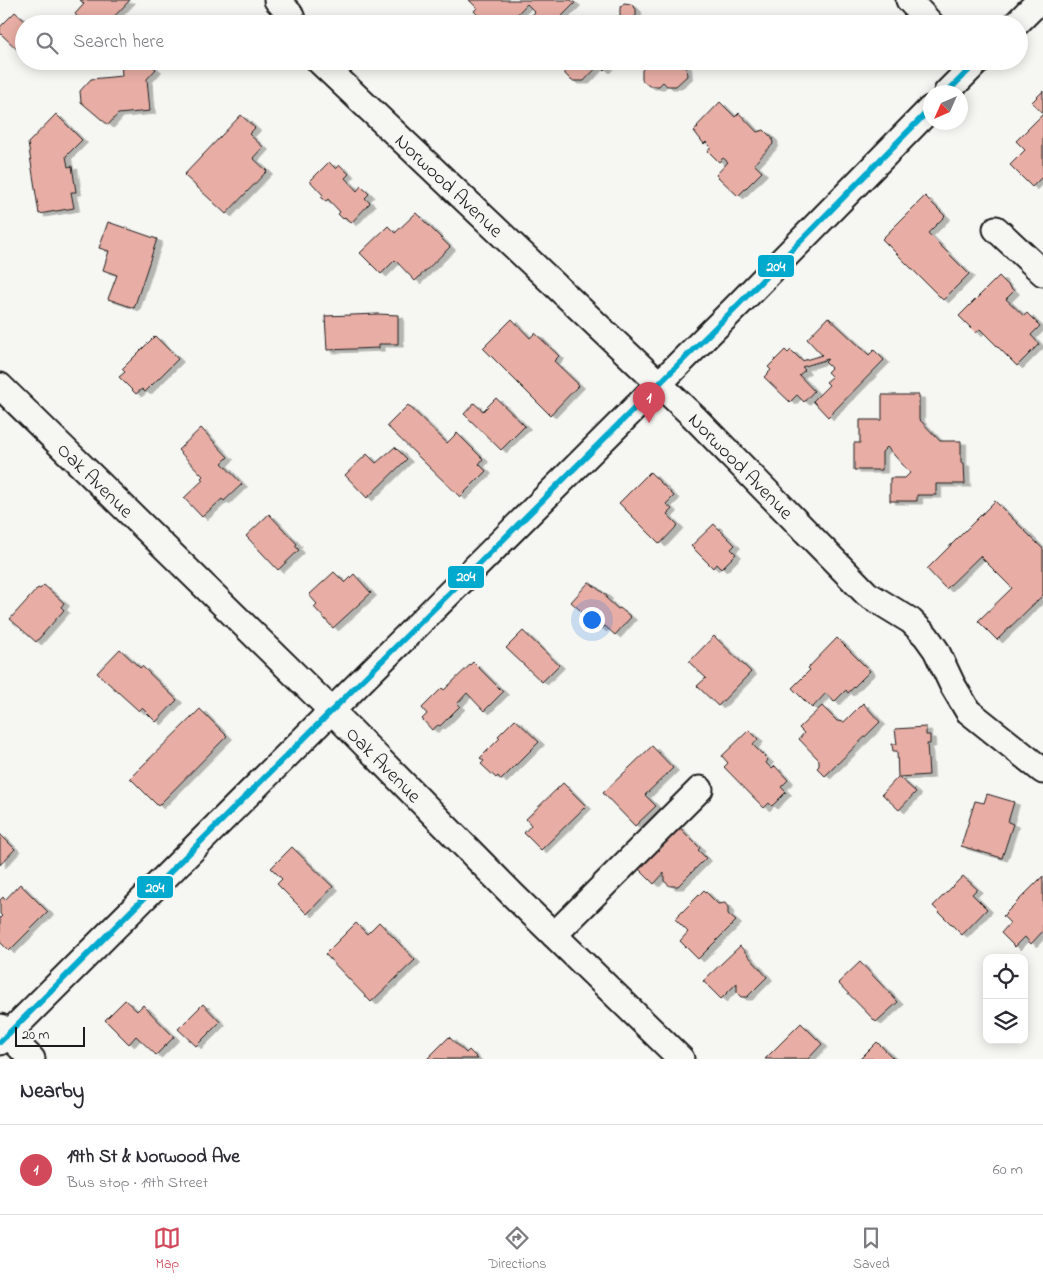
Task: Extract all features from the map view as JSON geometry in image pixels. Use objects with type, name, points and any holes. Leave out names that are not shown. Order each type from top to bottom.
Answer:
[{"type":"street","points":[[277,0],[290,15]]},
{"type":"street","points":[[909,0],[923,15]]},
{"type":"street","points":[[1025,15],[1040,0]]},
{"type":"street","name":"Norwood Avenue","points":[[328,70],[719,442],[867,594],[911,621],[926,636],[936,650],[952,684],[968,711],[1043,771]]},
{"type":"street","points":[[953,85],[966,70]]},
{"type":"street","points":[[32,1059],[3,1034],[332,711],[923,117]]},
{"type":"street","points":[[996,229],[1043,273]]},
{"type":"street","name":"Oak Avenue","points":[[0,386],[332,711],[513,895],[681,1059]]},
{"type":"street","points":[[554,935],[700,789]]},
{"type":"building","points":[[80,0],[130,0],[116,15],[76,15],[84,4]]},
{"type":"building","points":[[469,0],[571,0],[575,3],[563,15],[532,15],[535,12],[527,4],[517,15],[478,15],[474,11],[477,8]]},
{"type":"building","points":[[624,3],[631,4],[636,9],[636,15],[620,15],[620,8]]},
{"type":"building","points":[[15,12],[18,15],[15,15],[15,47],[0,33],[0,27]]},
{"type":"building","points":[[122,70],[155,70],[147,79],[150,111],[118,114],[108,125],[81,102],[80,91],[91,79],[122,76]]},
{"type":"building","points":[[565,70],[594,70],[584,81],[572,81],[565,74]]},
{"type":"building","points":[[642,70],[686,70],[687,76],[676,86],[667,86],[663,82],[659,86],[649,86],[642,80]]},
{"type":"building","points":[[1043,91],[1043,114],[1032,102]]},
{"type":"building","points":[[720,102],[735,117],[739,113],[757,132],[764,130],[772,138],[773,144],[754,164],[762,172],[738,196],[716,175],[728,162],[723,158],[719,162],[708,151],[711,147],[706,142],[704,144],[694,131]]},
{"type":"building","points":[[56,114],[82,140],[66,156],[68,167],[72,166],[76,192],[71,192],[74,208],[39,214],[28,143]]},
{"type":"building","points":[[1043,114],[1043,176],[1032,187],[1010,165],[1025,150],[1016,141]]},
{"type":"building","points":[[241,115],[255,128],[249,134],[263,147],[253,158],[267,171],[226,214],[184,175]]},
{"type":"building","points":[[329,162],[336,169],[340,165],[349,174],[345,178],[357,191],[361,186],[369,194],[365,198],[370,203],[351,223],[345,217],[343,219],[338,214],[340,212],[328,199],[326,201],[321,197],[323,195],[310,181]]},
{"type":"building","points":[[925,196],[945,216],[928,233],[969,274],[943,300],[882,239]]},
{"type":"building","points":[[416,213],[450,247],[415,281],[395,260],[381,274],[360,253],[388,226],[395,233]]},
{"type":"building","points":[[108,222],[157,239],[134,308],[108,299],[117,275],[103,270],[109,251],[99,248]]},
{"type":"building","points":[[999,276],[1014,291],[1006,299],[1024,316],[1027,313],[1040,326],[1031,335],[1039,344],[1017,366],[980,329],[976,333],[959,316]]},
{"type":"building","points":[[398,315],[398,344],[379,344],[379,348],[327,350],[325,316]]},
{"type":"building","points":[[828,317],[869,355],[874,350],[884,360],[828,417],[813,401],[829,385],[826,382],[832,377],[827,372],[831,368],[825,362],[828,359],[802,367],[805,370],[799,375],[814,391],[804,402],[797,395],[790,402],[764,377],[771,370],[768,367],[785,350],[788,353],[791,350],[802,361],[822,355],[807,339]]},
{"type":"building","points":[[512,319],[530,338],[535,333],[559,356],[554,361],[579,385],[550,415],[483,348]]},
{"type":"building","points":[[155,336],[178,359],[145,392],[142,389],[136,394],[119,377],[125,372],[122,369]]},
{"type":"building","points":[[882,395],[919,395],[919,419],[940,441],[961,441],[961,463],[964,463],[965,484],[936,484],[936,495],[917,495],[917,501],[890,501],[890,478],[905,478],[910,473],[887,447],[882,452],[882,470],[854,470],[854,443],[860,443],[860,420],[882,420]]},
{"type":"building","points":[[496,398],[525,426],[501,450],[464,414],[474,403],[483,411]]},
{"type":"building","points":[[408,405],[447,443],[457,433],[483,459],[479,464],[486,471],[460,497],[387,426]]},
{"type":"building","points":[[201,428],[228,457],[222,463],[242,484],[224,501],[222,499],[202,517],[184,498],[203,480],[201,478],[203,476],[178,450]]},
{"type":"building","points":[[395,447],[407,459],[367,498],[345,475],[367,454],[376,463]]},
{"type":"building","points":[[650,472],[674,496],[666,504],[672,509],[667,514],[678,525],[660,544],[619,503]]},
{"type":"building","points":[[995,501],[1043,549],[1043,595],[997,640],[978,621],[1012,588],[980,556],[946,589],[927,569]]},
{"type":"building","points":[[269,514],[297,544],[295,546],[299,550],[278,570],[246,536]]},
{"type":"building","points":[[714,524],[735,545],[731,549],[736,554],[721,569],[716,564],[713,568],[691,546]]},
{"type":"building","points":[[334,572],[345,583],[354,574],[371,593],[333,628],[314,607],[317,604],[309,595]]},
{"type":"building","points":[[589,582],[607,596],[606,598],[618,609],[620,608],[631,617],[615,635],[605,626],[601,629],[571,602]]},
{"type":"building","points":[[44,585],[64,603],[61,607],[64,610],[36,642],[10,619],[38,588],[40,589]]},
{"type":"building","points":[[523,631],[559,665],[542,682],[506,648]]},
{"type":"building","points":[[714,636],[751,672],[718,706],[697,686],[706,678],[689,662]]},
{"type":"building","points":[[837,638],[870,671],[848,693],[846,690],[834,702],[826,693],[812,708],[792,688]]},
{"type":"building","points":[[120,649],[140,668],[142,666],[177,700],[156,722],[142,708],[139,711],[97,673]]},
{"type":"building","points":[[473,662],[503,692],[484,711],[467,693],[457,704],[460,706],[440,726],[438,725],[432,730],[422,719],[427,714],[422,708]]},
{"type":"building","points":[[863,703],[880,722],[825,776],[817,768],[819,760],[799,739],[804,733],[799,728],[822,706],[837,721],[844,722]]},
{"type":"building","points":[[200,709],[227,736],[158,806],[130,778]]},
{"type":"building","points":[[515,719],[539,742],[501,780],[498,776],[496,778],[481,764],[484,761],[480,758],[500,738],[498,736]]},
{"type":"building","points":[[926,727],[926,735],[930,735],[930,744],[927,744],[929,775],[899,777],[916,792],[899,810],[882,794],[898,777],[897,751],[893,751],[892,744],[897,744],[895,729]]},
{"type":"building","points":[[749,730],[758,739],[753,745],[768,760],[766,763],[772,769],[775,766],[788,780],[781,787],[786,792],[772,806],[769,803],[764,808],[724,767],[728,763],[722,756]]},
{"type":"building","points":[[652,746],[673,768],[645,795],[656,806],[635,826],[603,793]]},
{"type":"building","points":[[563,783],[586,806],[541,850],[524,833],[531,825],[526,819]]},
{"type":"building","points":[[987,794],[1014,802],[1008,822],[1013,824],[1002,858],[961,846],[975,801],[984,803]]},
{"type":"building","points":[[676,824],[700,848],[698,850],[706,858],[678,886],[670,886],[664,881],[664,873],[654,884],[635,865]]},
{"type":"building","points":[[0,834],[15,849],[0,865]]},
{"type":"building","points":[[292,847],[333,887],[307,914],[277,884],[282,879],[271,868]]},
{"type":"building","points":[[963,876],[977,889],[972,894],[987,909],[962,935],[933,906]]},
{"type":"building","points":[[1043,876],[1043,931],[1031,944],[1025,937],[1015,947],[1001,933],[1010,923],[1003,916]]},
{"type":"building","points":[[20,884],[48,912],[9,951],[0,942],[0,918],[2,916],[0,914],[0,900],[3,897],[5,900]]},
{"type":"building","points":[[704,890],[718,904],[725,903],[728,907],[728,914],[736,921],[698,959],[680,941],[688,932],[675,919]]},
{"type":"building","points":[[379,922],[415,960],[371,1002],[325,954],[356,923],[367,934]]},
{"type":"building","points":[[740,946],[767,977],[747,997],[741,997],[737,993],[737,983],[721,999],[703,981]]},
{"type":"building","points":[[860,962],[898,1002],[876,1022],[838,983]]},
{"type":"building","points":[[125,1000],[137,1011],[143,1005],[174,1037],[156,1055],[136,1036],[129,1044],[105,1020]]},
{"type":"building","points":[[203,1004],[220,1022],[196,1046],[178,1029]]},
{"type":"building","points":[[801,1023],[822,1044],[808,1059],[765,1059]]},
{"type":"building","points":[[449,1037],[466,1053],[469,1050],[478,1059],[427,1059]]},
{"type":"building","points":[[877,1042],[894,1059],[860,1059]]},
{"type":"transit line","name":"204","points":[[954,85],[969,70]]},
{"type":"transit line","name":"204","points":[[0,1042],[735,308],[923,116]]},
{"type":"place","name":"19th St & Norwood Ave","points":[[649,423]]}]
